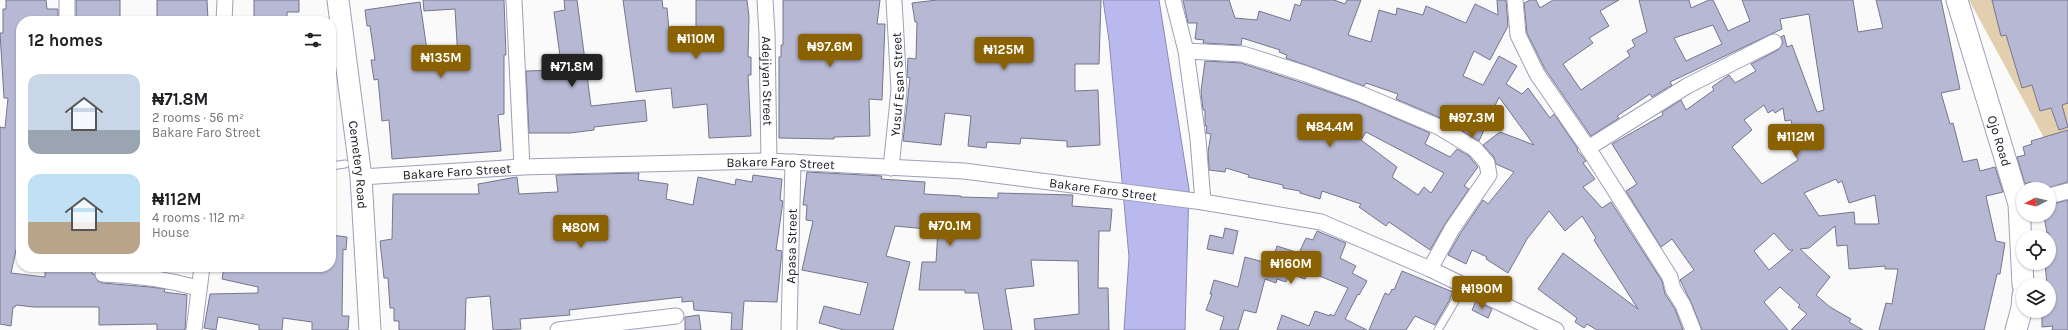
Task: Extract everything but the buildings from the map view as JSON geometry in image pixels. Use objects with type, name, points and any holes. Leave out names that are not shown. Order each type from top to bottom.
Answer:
[{"type":"main road","points":[[327,0],[329,16]]},
{"type":"main road","name":"Cemetery Road","points":[[338,0],[346,169],[370,330]]},
{"type":"main road","name":"Ojo Road","points":[[1957,0],[2016,188]]},
{"type":"main road","name":"Cemetery Road","points":[[336,79],[361,330]]},
{"type":"main road","name":"Ojo Road","points":[[2021,222],[2023,278]]},
{"type":"main road","points":[[2016,330],[2019,318]]},
{"type":"street","points":[[66,0],[67,16]]},
{"type":"street","points":[[224,0],[224,16]]},
{"type":"street","points":[[514,0],[522,167]]},
{"type":"street","name":"Adejiyan Street","points":[[765,0],[769,161]]},
{"type":"street","name":"Yusuf Esan Street","points":[[891,168],[899,90],[894,0]]},
{"type":"street","points":[[1173,0],[1186,51],[1198,139],[1201,201]]},
{"type":"street","points":[[1515,0],[1518,34],[1537,74],[1588,148],[1670,277],[1673,289],[1683,306],[1693,330]]},
{"type":"street","points":[[1588,148],[1687,86],[1774,42]]},
{"type":"street","points":[[1186,51],[1243,54],[1306,74],[1361,94],[1439,127],[1475,149],[1487,163],[1489,175],[1452,229],[1430,269]]},
{"type":"street","name":"Bakare Faro Street","points":[[346,169],[522,167],[769,161],[964,171],[1096,189],[1201,201],[1321,222],[1430,269],[1556,330]]},
{"type":"street","name":"Apasa Street","points":[[789,330],[793,162]]},
{"type":"street","points":[[2056,194],[2068,191]]},
{"type":"street","points":[[194,330],[201,272]]},
{"type":"street","points":[[103,274],[136,274],[163,278],[198,288]]},
{"type":"street","points":[[558,330],[676,316]]},
{"type":"lane","points":[[1438,330],[1464,286]]},
{"type":"shaded area","points":[[1969,0],[2068,0],[2068,182]]},
{"type":"water","points":[[1103,0],[1159,0],[1189,189],[1185,330],[1124,330],[1129,257],[1109,40]]}]
